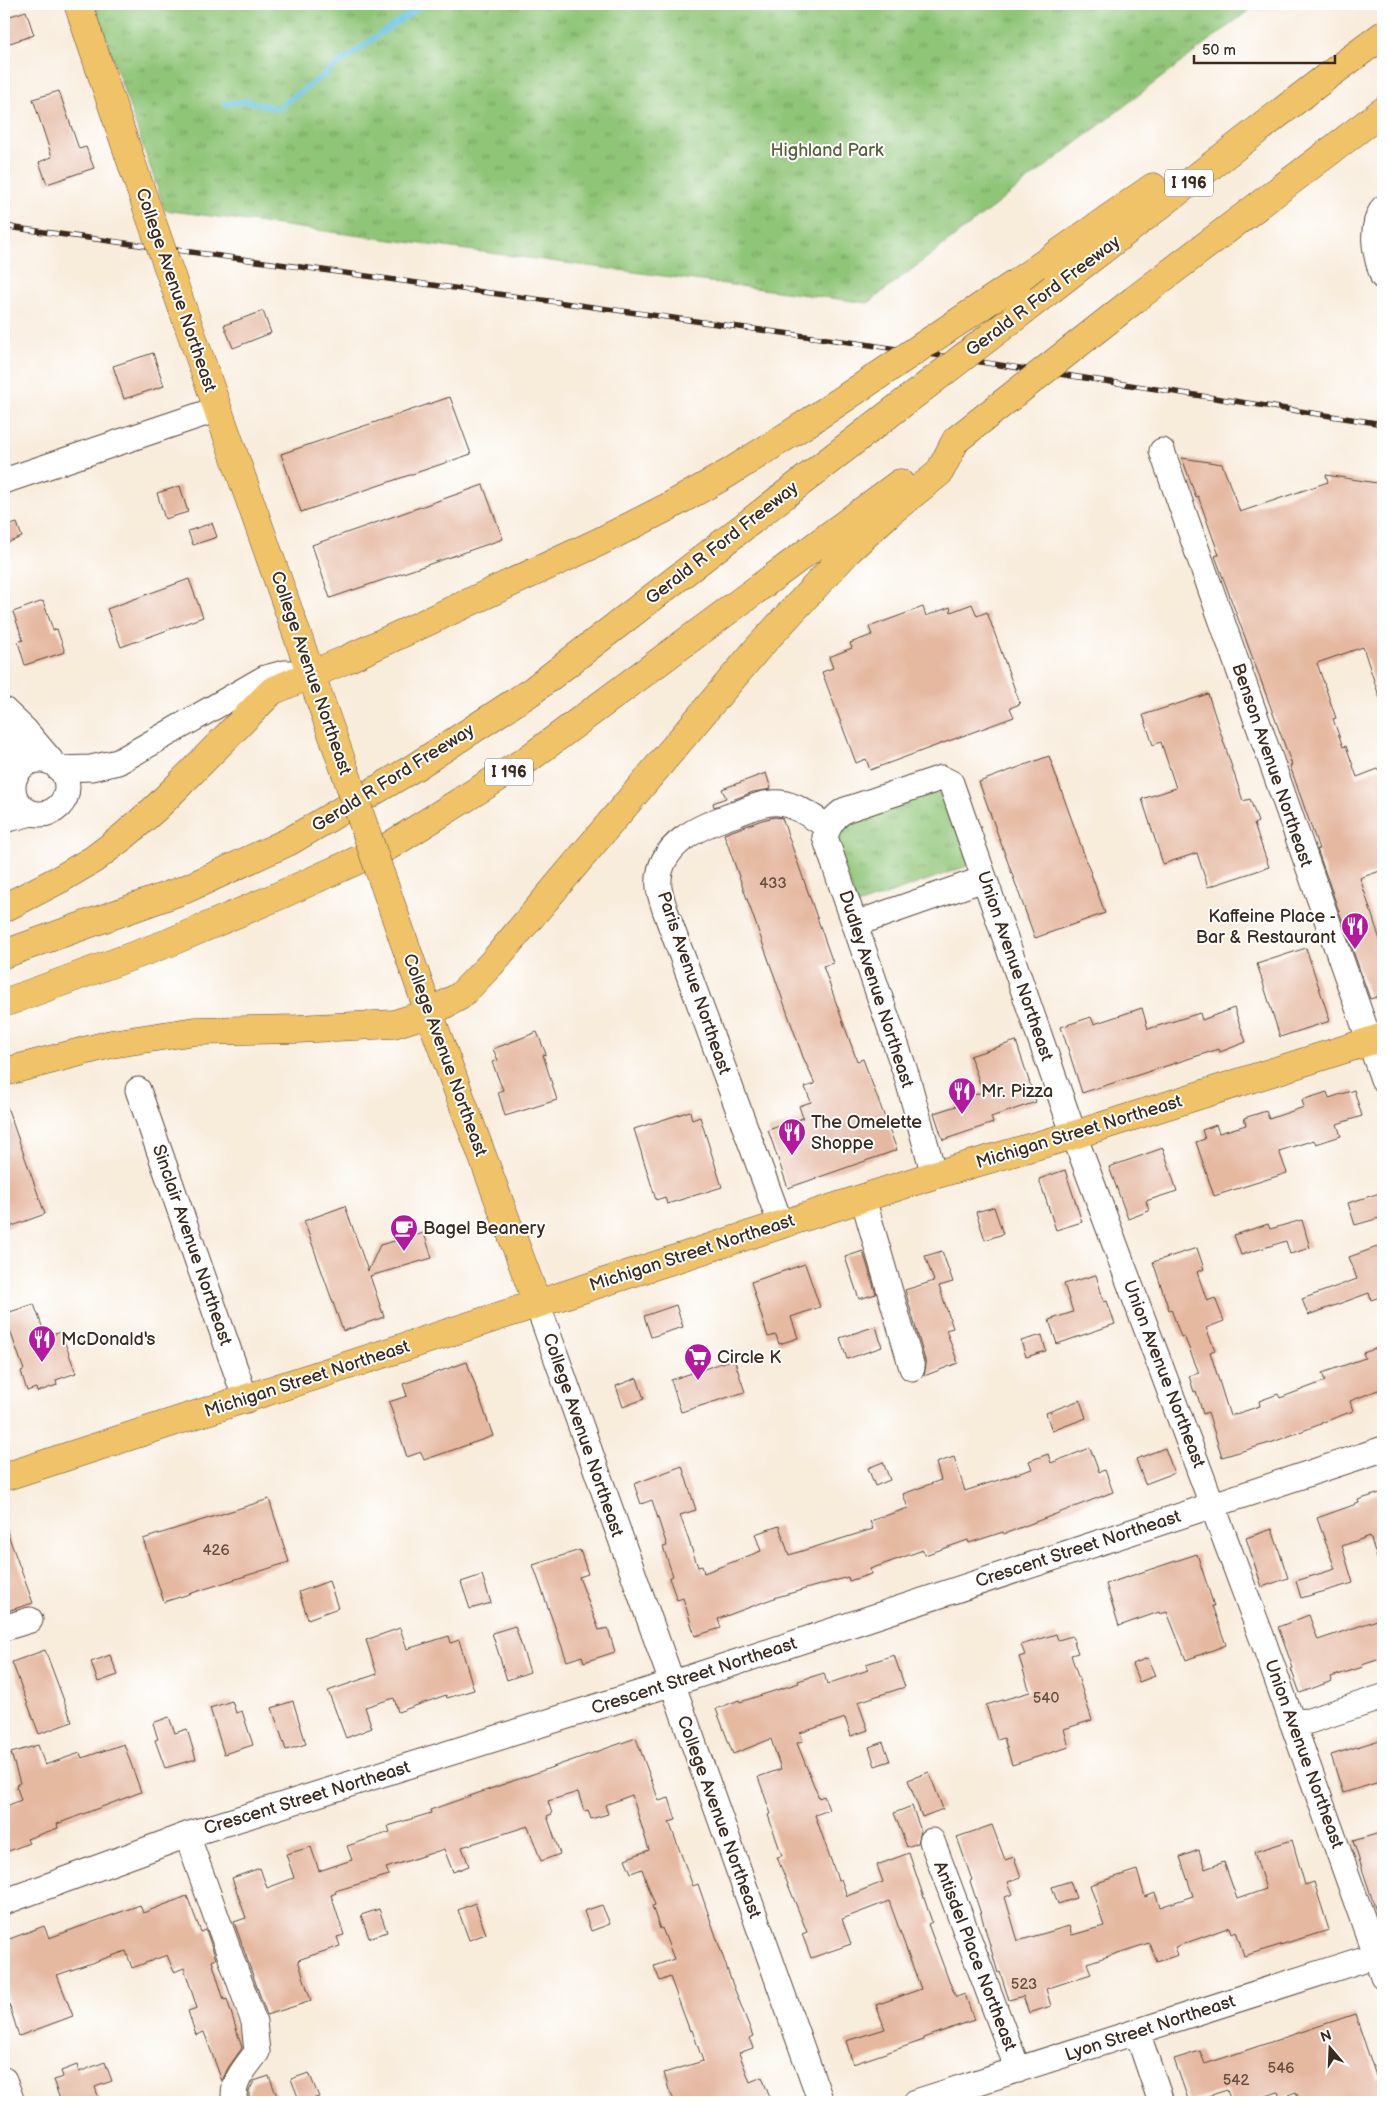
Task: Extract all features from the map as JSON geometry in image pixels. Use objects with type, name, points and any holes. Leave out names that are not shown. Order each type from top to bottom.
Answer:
[{"type":"main road","name":"College Avenue Northeast","points":[[78,4],[140,188],[429,1013],[537,1303]]},
{"type":"main road","name":"Gerald R Ford Freeway","points":[[4,954],[186,888],[290,840],[415,768],[532,691],[1325,78],[1383,36]]},
{"type":"main road","points":[[4,908],[94,859],[157,807],[272,690],[345,660],[599,542],[727,474],[812,420],[1016,283],[1125,208],[1222,136],[1325,78]]},
{"type":"main road","name":"I 196","points":[[4,1003],[168,943],[389,846],[528,759],[956,440],[1134,300],[1383,111]]},
{"type":"main road","points":[[4,1072],[90,1049],[141,1039],[195,1032],[297,1030],[394,1024],[429,1013],[460,996],[492,963],[758,648],[849,550],[889,513],[939,473],[956,440]]},
{"type":"main road","name":"Michigan Street Northeast","points":[[4,1477],[246,1400],[537,1303],[934,1175],[1074,1135],[1376,1039]]},
{"type":"street","points":[[1381,211],[1374,235],[1376,257],[1383,276]]},
{"type":"street","points":[[4,482],[218,409]]},
{"type":"street","name":"Benson Avenue Northeast","points":[[1162,451],[1376,1039],[1383,1078]]},
{"type":"street","points":[[11,783],[30,763],[38,761],[57,766],[92,768],[118,762],[265,678],[284,673],[311,673]]},
{"type":"street","points":[[4,711],[25,730],[57,766],[66,778],[67,787],[66,796],[62,804],[47,813],[32,813],[4,820]]},
{"type":"street","points":[[4,711],[16,759],[11,783],[16,800],[22,807],[32,813]]},
{"type":"street","name":"Union Avenue Northeast","points":[[836,819],[941,778],[951,782],[1074,1135],[1381,1961]]},
{"type":"street","name":"Paris Avenue Northeast","points":[[781,1225],[665,910],[660,888],[660,870],[668,854],[683,839],[698,829],[706,824],[765,803],[780,803],[836,819]]},
{"type":"street","name":"Dudley Avenue Northeast","points":[[836,819],[825,837],[907,1077],[934,1175]]},
{"type":"street","points":[[854,924],[984,879]]},
{"type":"street","name":"Sinclair Avenue Northeast","points":[[138,1090],[246,1400]]},
{"type":"street","points":[[863,1198],[912,1368]]},
{"type":"street","name":"College Avenue Northeast","points":[[537,1303],[821,2102]]},
{"type":"street","name":"Crescent Street Northeast","points":[[4,1902],[187,1835],[671,1684],[1383,1449]]},
{"type":"street","points":[[4,1628],[30,1620]]},
{"type":"street","points":[[1292,1722],[1309,1721],[1383,1697]]},
{"type":"street","points":[[187,1835],[254,2022],[257,2052],[240,2075],[233,2094],[235,2102]]},
{"type":"street","name":"Antisdel Place Northeast","points":[[932,1841],[1018,2070]]},
{"type":"street","name":"Lyon Street Northeast","points":[[916,2102],[1137,2032],[1381,1961]]},
{"type":"street","points":[[1137,2032],[1161,2102]]},
{"type":"street","points":[[4,2080],[12,2102]]},
{"type":"green space","name":"Highland Park","points":[[94,4],[1257,4],[868,303],[165,210]]},
{"type":"green space","points":[[943,787],[970,865],[857,905],[835,840],[849,820]]},
{"type":"building","points":[[26,11],[34,35],[4,45],[4,18]]},
{"type":"building","points":[[59,91],[79,149],[86,147],[94,168],[47,184],[39,162],[52,157],[33,99]]},
{"type":"building","points":[[263,311],[271,333],[233,348],[224,325]]},
{"type":"building","points":[[153,353],[164,386],[124,399],[113,366]]},
{"type":"building","points":[[450,397],[471,454],[301,512],[281,454]]},
{"type":"building","points":[[1182,458],[1222,464],[1240,512],[1328,482],[1326,475],[1383,484],[1383,698],[1380,699],[1363,647],[1317,663],[1336,718],[1333,719],[1343,747],[1346,746],[1357,777],[1383,767],[1383,870],[1360,878],[1383,949],[1383,995],[1370,999],[1317,849],[1319,849],[1290,766],[1292,765],[1215,556],[1219,555],[1198,496],[1196,497]]},
{"type":"building","points":[[483,485],[503,539],[330,598],[312,545]]},
{"type":"building","points":[[180,486],[188,512],[165,519],[157,493]]},
{"type":"building","points":[[17,523],[22,537],[4,544],[4,527]]},
{"type":"building","points":[[212,523],[217,537],[193,545],[188,531]]},
{"type":"building","points":[[189,579],[203,617],[121,647],[107,609]]},
{"type":"building","points":[[43,601],[53,630],[57,629],[65,652],[25,665],[18,642],[23,640],[13,612]]},
{"type":"building","points":[[972,604],[977,616],[987,612],[1020,704],[1010,708],[1014,717],[870,770],[866,759],[856,763],[822,672],[833,668],[829,657],[852,648],[850,643],[872,635],[869,627],[923,607],[926,616],[950,607],[951,612]]},
{"type":"building","points":[[1208,694],[1243,801],[1250,799],[1258,822],[1254,824],[1269,867],[1208,887],[1197,853],[1163,864],[1142,799],[1176,788],[1161,742],[1153,745],[1143,715]]},
{"type":"building","points":[[1049,756],[1105,913],[1035,938],[979,782]]},
{"type":"building","points":[[766,773],[771,789],[753,792],[714,807],[713,803],[726,798],[722,789]]},
{"type":"building","points":[[775,817],[782,818],[833,963],[823,966],[857,1061],[863,1059],[897,1150],[788,1188],[768,1130],[803,1118],[799,1106],[811,1102],[805,1087],[815,1084],[803,1057],[724,834]]},
{"type":"building","points":[[1306,948],[1330,1021],[1280,1037],[1257,964]]},
{"type":"building","points":[[1142,1008],[1148,1029],[1200,1013],[1202,1020],[1234,1008],[1246,1042],[1220,1052],[1219,1049],[1082,1093],[1061,1027],[1091,1017],[1094,1024]]},
{"type":"building","points":[[537,1032],[546,1054],[543,1055],[557,1100],[505,1116],[498,1092],[503,1090],[492,1062],[498,1060],[493,1049]]},
{"type":"building","points":[[1016,1041],[1036,1102],[991,1117],[993,1123],[943,1140],[934,1113],[956,1106],[954,1102],[983,1092],[970,1056]]},
{"type":"building","points":[[1354,1090],[1362,1116],[1337,1124],[1341,1136],[1316,1144],[1314,1140],[1279,1151],[1287,1173],[1214,1196],[1196,1142],[1205,1139],[1202,1130],[1216,1125],[1219,1133],[1246,1125],[1244,1118],[1266,1111],[1269,1119],[1304,1107],[1302,1100],[1327,1092],[1329,1098]]},
{"type":"building","points":[[6,1104],[45,1214],[4,1229],[4,1105]]},
{"type":"building","points":[[690,1111],[692,1120],[700,1117],[722,1187],[667,1204],[665,1197],[656,1200],[634,1129]]},
{"type":"building","points":[[1163,1148],[1177,1191],[1146,1201],[1149,1211],[1128,1219],[1109,1167]]},
{"type":"building","points":[[1065,1170],[1082,1222],[1056,1230],[1039,1179]]},
{"type":"building","points":[[1383,1192],[1383,1217],[1355,1225],[1348,1203]]},
{"type":"building","points":[[345,1206],[368,1271],[380,1245],[424,1233],[432,1258],[370,1276],[384,1317],[343,1331],[304,1221]]},
{"type":"building","points":[[994,1207],[1003,1234],[985,1240],[976,1212]]},
{"type":"building","points":[[1302,1220],[1310,1248],[1290,1254],[1286,1241],[1241,1255],[1234,1235],[1268,1224],[1270,1229]]},
{"type":"building","points":[[1383,1245],[1383,1296],[1371,1300],[1369,1293],[1308,1315],[1302,1299],[1357,1279],[1349,1257]]},
{"type":"building","points":[[1197,1248],[1204,1269],[1197,1272],[1207,1301],[1215,1298],[1224,1321],[1206,1328],[1215,1350],[1210,1352],[1230,1416],[1260,1406],[1259,1401],[1278,1394],[1280,1398],[1325,1381],[1322,1373],[1365,1358],[1363,1353],[1383,1346],[1383,1388],[1350,1401],[1353,1411],[1273,1442],[1222,1457],[1208,1412],[1203,1414],[1189,1376],[1199,1373],[1184,1336],[1181,1337],[1171,1309],[1169,1310],[1153,1262]]},
{"type":"building","points":[[863,1251],[876,1294],[859,1299],[845,1257]]},
{"type":"building","points":[[942,1251],[953,1282],[939,1286],[953,1328],[946,1330],[958,1363],[924,1376],[926,1364],[905,1290],[934,1281],[925,1256]]},
{"type":"building","points":[[805,1264],[820,1307],[791,1317],[798,1338],[779,1344],[776,1335],[768,1337],[751,1282]]},
{"type":"building","points":[[1096,1275],[1104,1302],[1107,1301],[1115,1324],[1057,1344],[1049,1320],[1073,1312],[1064,1284]]},
{"type":"building","points":[[34,1304],[46,1337],[61,1332],[76,1373],[56,1380],[57,1385],[37,1392],[36,1388],[27,1391],[21,1371],[24,1370],[4,1314]]},
{"type":"building","points":[[676,1305],[683,1327],[651,1337],[644,1316]]},
{"type":"building","points":[[876,1326],[882,1347],[847,1359],[840,1338]]},
{"type":"building","points":[[1042,1335],[1046,1351],[1026,1357],[1021,1341]]},
{"type":"building","points":[[734,1359],[745,1392],[681,1412],[671,1380]]},
{"type":"building","points":[[467,1362],[493,1436],[424,1460],[421,1452],[407,1457],[389,1402],[407,1396],[403,1384]]},
{"type":"building","points":[[637,1378],[644,1399],[623,1407],[616,1386]]},
{"type":"building","points":[[1080,1400],[1086,1418],[1052,1431],[1046,1413]]},
{"type":"building","points":[[1090,1448],[1099,1472],[1105,1470],[1113,1492],[1004,1534],[1003,1532],[969,1543],[968,1540],[925,1555],[923,1550],[870,1569],[871,1574],[849,1581],[848,1577],[777,1597],[718,1619],[721,1628],[695,1636],[683,1598],[677,1600],[669,1578],[673,1576],[663,1547],[667,1546],[652,1500],[641,1504],[634,1484],[682,1466],[696,1510],[680,1515],[698,1567],[702,1566],[704,1573],[761,1551],[755,1534],[779,1526],[789,1555],[873,1529],[870,1521],[908,1508],[903,1494],[941,1480],[936,1463],[954,1457],[965,1491],[1032,1469],[1029,1461],[1048,1454],[1051,1463]]},
{"type":"building","points":[[1165,1448],[1174,1473],[1145,1484],[1136,1459]]},
{"type":"building","points":[[883,1462],[890,1480],[875,1486],[868,1468]]},
{"type":"building","points":[[1383,1492],[1383,1568],[1380,1568],[1370,1536],[1342,1546],[1353,1583],[1301,1598],[1296,1581],[1335,1569],[1317,1518],[1359,1503],[1358,1500]]},
{"type":"building","points":[[269,1499],[289,1562],[164,1602],[143,1539]]},
{"type":"building","points":[[4,1529],[6,1529],[33,1603],[4,1612]]},
{"type":"building","points":[[1272,1529],[1288,1578],[1262,1587],[1246,1538]]},
{"type":"building","points":[[580,1550],[588,1574],[579,1577],[599,1630],[608,1628],[615,1652],[584,1662],[582,1656],[567,1661],[533,1565]]},
{"type":"building","points":[[1197,1554],[1226,1645],[1186,1660],[1167,1612],[1160,1614],[1159,1612],[1119,1626],[1106,1584]]},
{"type":"building","points":[[482,1575],[491,1603],[470,1609],[461,1582]]},
{"type":"building","points":[[329,1581],[338,1608],[308,1619],[299,1592]]},
{"type":"building","points":[[1309,1615],[1318,1640],[1383,1618],[1383,1658],[1362,1665],[1363,1667],[1331,1677],[1332,1681],[1300,1693],[1278,1627]]},
{"type":"building","points":[[515,1626],[530,1672],[507,1680],[492,1633]]},
{"type":"building","points":[[400,1628],[407,1649],[449,1636],[451,1643],[459,1640],[474,1690],[447,1698],[446,1695],[398,1712],[394,1698],[365,1707],[372,1728],[346,1738],[328,1691],[377,1674],[366,1640]]},
{"type":"building","points":[[1056,1634],[1058,1640],[1072,1636],[1078,1653],[1071,1655],[1092,1720],[1064,1729],[1069,1747],[1012,1765],[1004,1738],[997,1740],[986,1705],[1030,1692],[1019,1657],[1025,1655],[1021,1645]]},
{"type":"building","points":[[45,1650],[72,1722],[39,1734],[12,1662]]},
{"type":"building","points":[[110,1655],[118,1675],[98,1682],[91,1662]]},
{"type":"building","points":[[894,1655],[905,1687],[858,1702],[868,1730],[851,1736],[845,1718],[800,1733],[803,1741],[797,1743],[819,1798],[824,1796],[829,1810],[815,1815],[838,1880],[841,1879],[847,1896],[883,1882],[877,1865],[909,1853],[932,1922],[928,1924],[949,1981],[956,1997],[965,1994],[974,2020],[924,2038],[924,2040],[853,2064],[846,2041],[885,2029],[876,2005],[921,1989],[889,1901],[842,1919],[851,1944],[811,1958],[802,1934],[807,1932],[777,1857],[782,1856],[768,1815],[771,1814],[758,1777],[781,1769],[771,1739],[733,1754],[716,1709],[739,1700],[740,1702],[799,1683],[798,1681],[824,1673],[827,1684],[868,1670],[866,1664]]},
{"type":"building","points":[[1148,1658],[1155,1676],[1139,1682],[1132,1664]]},
{"type":"building","points":[[232,1701],[236,1713],[242,1711],[253,1745],[224,1754],[210,1708]]},
{"type":"building","points":[[293,1701],[306,1744],[286,1750],[272,1708]]},
{"type":"building","points":[[169,1717],[175,1733],[187,1729],[196,1759],[165,1768],[155,1740],[158,1739],[153,1723]]},
{"type":"building","points":[[636,1738],[659,1801],[669,1798],[676,1820],[669,1822],[693,1886],[698,1884],[731,1980],[753,2036],[749,2038],[753,2048],[739,2053],[750,2082],[762,2077],[770,2098],[758,2102],[675,2102],[669,2090],[664,2073],[703,2061],[670,1977],[660,1981],[654,1966],[674,1959],[662,1928],[660,1929],[652,1906],[655,1905],[642,1869],[631,1873],[625,1859],[649,1850],[632,1795],[605,1805],[608,1814],[591,1819],[588,1810],[584,1811],[578,1792],[548,1801],[552,1814],[547,1816],[560,1854],[541,1861],[528,1826],[462,1847],[469,1866],[453,1872],[444,1849],[386,1868],[389,1875],[335,1891],[336,1893],[331,1895],[344,1935],[337,1937],[340,1946],[298,1960],[311,2001],[267,2015],[234,1922],[246,1918],[232,1878],[260,1868],[267,1888],[294,1878],[286,1854],[311,1847],[319,1871],[352,1860],[347,1846],[390,1832],[388,1826],[431,1813],[430,1810]]},
{"type":"building","points":[[1383,1739],[1383,1781],[1343,1793],[1331,1755]]},
{"type":"building","points":[[883,1742],[890,1761],[875,1766],[869,1747]]},
{"type":"building","points":[[124,1744],[141,1792],[57,1824],[58,1828],[27,1839],[29,1843],[4,1853],[4,1807],[21,1800],[16,1785],[20,1783],[11,1753],[38,1745],[45,1765],[80,1753],[82,1758]]},
{"type":"building","points":[[929,1772],[943,1809],[922,1817],[908,1780]]},
{"type":"building","points":[[912,1806],[921,1831],[918,1843],[907,1847],[894,1813]]},
{"type":"building","points":[[992,1825],[1005,1860],[1014,1857],[1021,1877],[1008,1882],[1013,1894],[1005,1897],[1018,1941],[1069,1926],[1072,1935],[1104,1926],[1090,1885],[1137,1870],[1145,1897],[1155,1893],[1160,1907],[1193,1896],[1180,1857],[1199,1850],[1205,1869],[1224,1862],[1237,1899],[1266,1889],[1254,1852],[1292,1840],[1305,1885],[1314,1882],[1329,1930],[1244,1956],[1236,1931],[1232,1933],[1230,1927],[1175,1947],[1178,1955],[1157,1962],[1149,1943],[1087,1963],[1091,1974],[1046,1989],[1051,2006],[1029,2013],[1023,1996],[1009,2000],[1000,1972],[998,1973],[970,1881],[972,1880],[957,1837]]},
{"type":"building","points":[[1383,1832],[1383,1923],[1380,1923],[1353,1841]]},
{"type":"building","points":[[1070,1881],[1076,1898],[1058,1904],[1052,1887]]},
{"type":"building","points":[[187,1896],[201,1932],[206,1930],[216,1959],[212,1961],[224,2000],[227,1999],[242,2048],[228,2068],[222,2081],[204,2032],[196,2035],[188,2011],[197,2008],[184,1968],[174,1972],[167,1955],[132,1968],[126,1951],[57,1975],[73,2016],[19,2036],[4,1988],[4,1941],[44,1926],[49,1938],[140,1905],[143,1913]]},
{"type":"building","points":[[475,1903],[486,1934],[469,1940],[458,1910]]},
{"type":"building","points":[[602,1905],[610,1924],[591,1931],[584,1911]]},
{"type":"building","points":[[379,1909],[387,1932],[369,1938],[361,1915]]},
{"type":"building","points":[[1355,2014],[1377,2079],[1383,2077],[1383,2102],[1300,2102],[1296,2092],[1280,2098],[1278,2092],[1249,2102],[1231,2102],[1227,2090],[1189,2102],[1174,2059],[1200,2051],[1205,2064]]},
{"type":"building","points":[[105,2062],[112,2081],[95,2087],[100,2102],[61,2102],[53,2080],[63,2077],[61,2071],[77,2065],[79,2072]]},
{"type":"building","points":[[309,2073],[319,2097],[300,2102],[291,2079]]},
{"type":"building","points":[[269,2076],[277,2096],[260,2102],[249,2102],[249,2091],[254,2081]]},
{"type":"waterway","points":[[224,104],[248,101],[277,109],[424,4]]},
{"type":"railway","points":[[4,225],[864,344],[1383,424]]},
{"type":"place","name":"Kaffeine Place - Bar & Restaurant","points":[[1355,950]]},
{"type":"place","name":"Mr. Pizza","points":[[962,1115]]},
{"type":"place","name":"The Omelette Shoppe","points":[[792,1156]]},
{"type":"place","name":"Bagel Beanery","points":[[404,1252]]},
{"type":"place","name":"McDonald's","points":[[42,1363]]},
{"type":"place","name":"Circle K","points":[[698,1381]]}]
